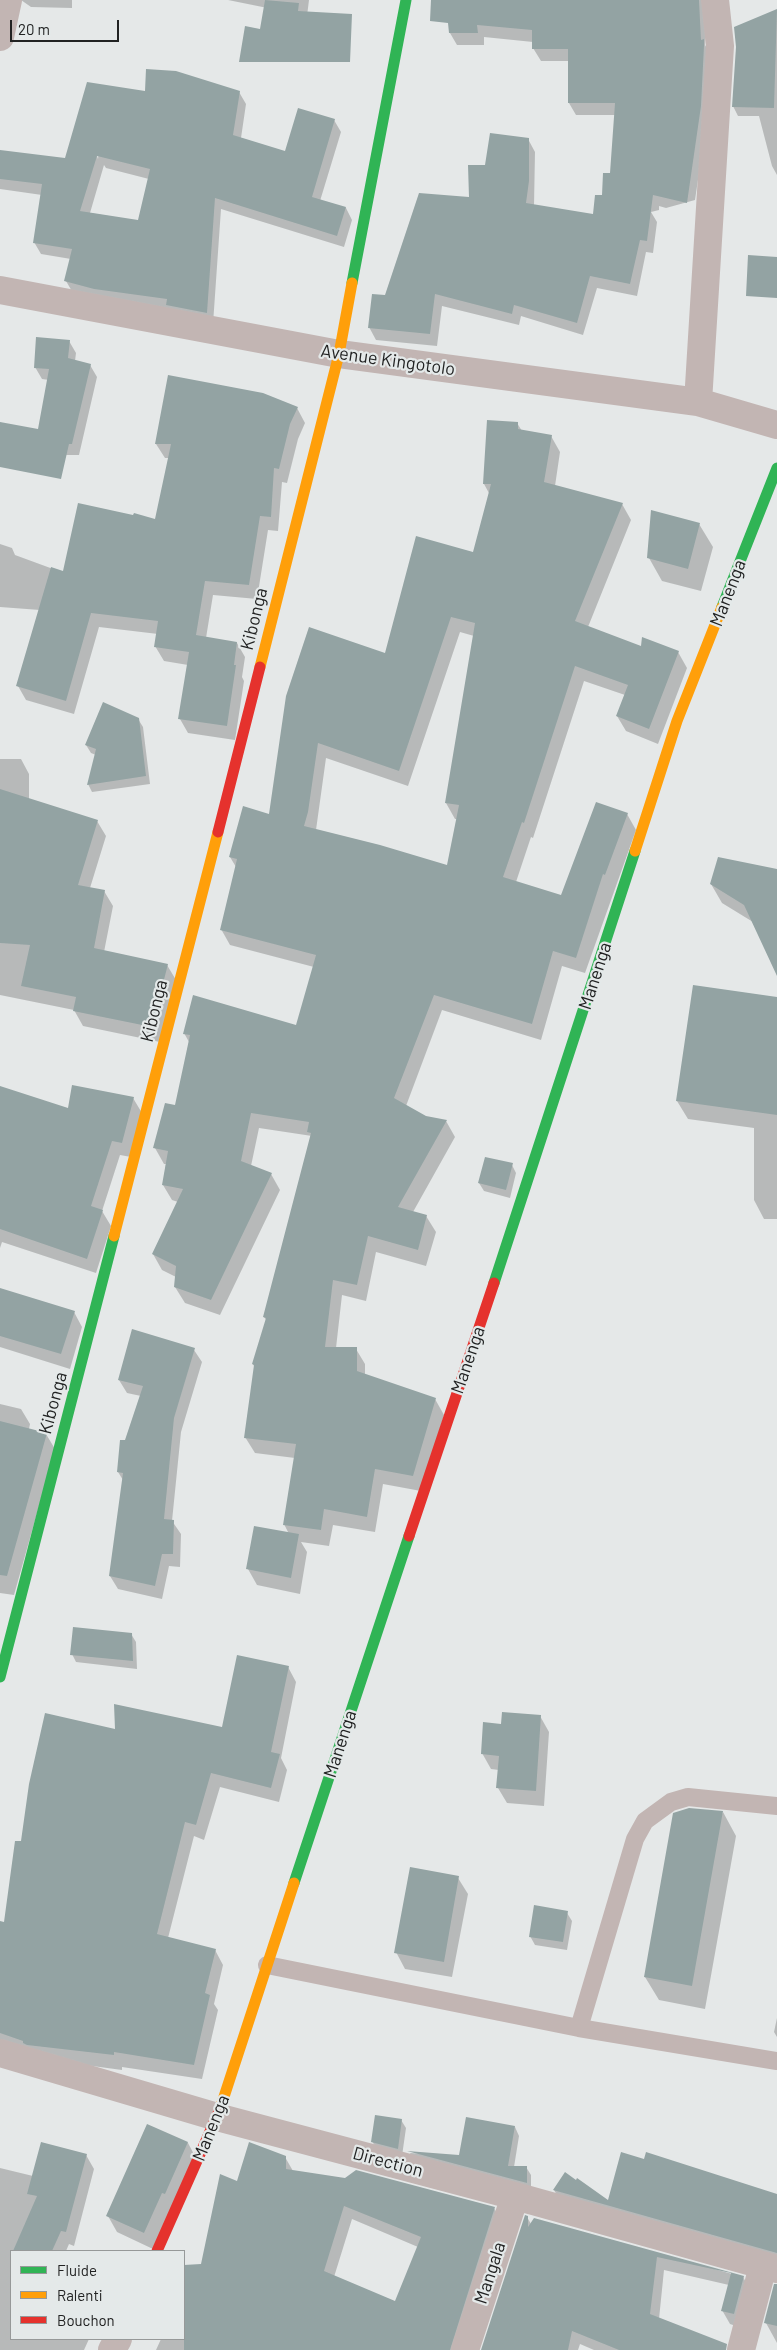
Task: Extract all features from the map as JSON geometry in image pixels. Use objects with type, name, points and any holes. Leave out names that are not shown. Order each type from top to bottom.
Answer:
[{"type":"street","points":[[0,37],[8,0]]},
{"type":"street","name":"Kibonga","points":[[0,1677],[163,1047],[339,354],[406,0]]},
{"type":"street","points":[[698,402],[720,46],[715,0]]},
{"type":"street","name":"Avenue Kingotolo","points":[[0,290],[339,354],[698,402],[777,425]]},
{"type":"street","name":"Manenga","points":[[157,2250],[217,2118],[562,1079],[677,721],[777,468]]},
{"type":"street","name":"Direction","points":[[0,2054],[217,2118],[515,2196],[770,2268]]},
{"type":"street","name":"Mangala","points":[[465,2350],[515,2196]]},
{"type":"street","points":[[741,2350],[770,2268]]},
{"type":"lane","points":[[579,2028],[635,1839],[645,1821],[672,1802],[688,1797],[777,1806]]},
{"type":"lane","points":[[267,1965],[579,2028],[777,2060]]},
{"type":"building","points":[[265,0],[299,3],[298,11],[352,14],[350,62],[239,62],[245,26],[260,29]]},
{"type":"building","points":[[431,0],[699,0],[701,40],[704,39],[701,106],[687,203],[653,195],[647,241],[640,240],[630,284],[590,276],[577,323],[514,305],[512,314],[435,294],[430,334],[368,328],[372,294],[385,295],[419,193],[469,197],[468,165],[485,165],[490,133],[529,138],[529,181],[526,203],[593,214],[595,195],[602,195],[603,173],[610,173],[615,103],[568,103],[568,49],[532,49],[532,30],[477,25],[478,33],[449,33],[448,23],[430,21]]},
{"type":"building","points":[[777,9],[774,108],[732,107],[736,47],[734,27]]},
{"type":"building","points":[[146,69],[176,71],[240,91],[233,135],[285,151],[298,108],[335,119],[312,197],[346,207],[337,236],[215,198],[207,313],[166,305],[167,299],[94,289],[64,281],[72,249],[33,243],[42,184],[0,179],[0,150],[65,158],[87,82],[145,91]],"holes":[[[97,156],[150,169],[138,220],[80,211]]]},
{"type":"building","points":[[748,255],[777,257],[777,298],[746,296]]},
{"type":"building","points":[[36,337],[70,340],[68,358],[91,364],[72,444],[69,444],[61,479],[0,467],[0,422],[38,429],[49,369],[34,368]]},
{"type":"building","points":[[168,375],[263,393],[298,407],[290,424],[279,469],[274,468],[271,517],[260,516],[249,585],[205,581],[196,635],[237,642],[234,665],[236,665],[227,726],[178,719],[189,652],[154,647],[158,621],[91,613],[66,701],[16,686],[51,567],[63,571],[78,503],[133,515],[134,513],[155,519],[171,444],[155,444]]},
{"type":"building","points":[[487,420],[518,422],[518,429],[552,435],[544,482],[623,503],[575,621],[641,646],[642,637],[679,651],[649,729],[616,716],[628,685],[575,666],[524,823],[522,822],[503,877],[561,895],[596,802],[628,813],[605,875],[603,874],[576,958],[553,951],[532,1024],[434,995],[394,1098],[426,1116],[447,1120],[398,1207],[427,1215],[418,1250],[368,1236],[357,1285],[333,1280],[325,1347],[357,1347],[357,1371],[436,1398],[413,1476],[375,1469],[367,1517],[324,1509],[321,1530],[283,1525],[296,1444],[244,1438],[254,1365],[252,1364],[266,1318],[263,1317],[311,1133],[307,1132],[309,1122],[251,1113],[241,1161],[272,1173],[211,1300],[174,1287],[176,1266],[152,1254],[183,1189],[162,1185],[168,1151],[153,1148],[165,1103],[175,1105],[190,1035],[183,1034],[193,995],[296,1025],[316,955],[220,930],[237,859],[229,857],[243,806],[269,814],[286,696],[309,627],[385,653],[416,536],[473,552],[491,484],[483,484]],"holes":[[[451,617],[475,623],[445,803],[459,805],[447,865],[380,845],[304,826],[308,812],[318,743],[399,771]]]},
{"type":"building","points":[[651,510],[700,523],[688,569],[647,558]]},
{"type":"building","points":[[103,702],[139,718],[146,776],[87,785],[96,749],[85,745]]},
{"type":"building","points":[[0,789],[98,820],[78,885],[105,890],[94,948],[168,964],[152,1027],[73,1011],[76,997],[21,986],[30,945],[0,943]]},
{"type":"building","points":[[718,857],[777,869],[777,976],[744,905],[710,884]]},
{"type":"building","points":[[693,985],[777,997],[777,1115],[676,1101]]},
{"type":"building","points":[[72,1085],[134,1097],[122,1143],[112,1141],[91,1206],[103,1210],[87,1259],[0,1229],[0,1086],[68,1108]]},
{"type":"building","points":[[485,1157],[513,1163],[506,1190],[478,1183]]},
{"type":"building","points":[[0,1288],[75,1311],[61,1354],[0,1336]]},
{"type":"building","points":[[132,1329],[195,1348],[174,1418],[164,1519],[174,1520],[173,1554],[162,1554],[155,1586],[109,1576],[123,1473],[117,1472],[120,1440],[125,1440],[143,1386],[118,1380]]},
{"type":"building","points":[[0,1421],[47,1433],[7,1576],[0,1575]]},
{"type":"building","points":[[254,1526],[299,1534],[291,1578],[246,1569]]},
{"type":"building","points":[[73,1627],[132,1633],[133,1661],[70,1655]]},
{"type":"building","points":[[237,1655],[289,1666],[271,1752],[280,1754],[271,1788],[211,1773],[196,1825],[185,1822],[157,1934],[216,1949],[205,1993],[210,1995],[194,2065],[114,2052],[114,2055],[27,2045],[23,2041],[0,2033],[0,1921],[4,1922],[15,1841],[21,1841],[29,1784],[45,1713],[115,1729],[114,1704],[222,1727]]},
{"type":"building","points":[[502,1712],[541,1715],[536,1791],[496,1788],[499,1756],[481,1754],[483,1722],[501,1724]]},
{"type":"building","points":[[689,1808],[723,1811],[692,1986],[644,1977],[673,1813]]},
{"type":"building","points":[[410,1867],[459,1876],[444,1962],[394,1953]]},
{"type":"building","points":[[534,1905],[568,1911],[563,1942],[529,1937]]},
{"type":"building","points":[[375,2115],[402,2119],[398,2149],[371,2142]]},
{"type":"building","points":[[466,2117],[515,2126],[508,2166],[527,2166],[527,2183],[407,2151],[459,2155]]},
{"type":"building","points":[[147,2124],[188,2142],[165,2194],[162,2193],[144,2233],[106,2216]]},
{"type":"building","points":[[41,2142],[87,2154],[66,2232],[61,2231],[52,2250],[13,2250],[37,2196],[27,2194]]},
{"type":"building","points":[[249,2142],[286,2156],[286,2169],[345,2178],[356,2170],[495,2207],[450,2350],[184,2350],[185,2265],[201,2264],[220,2174],[237,2181]],"holes":[[[344,2206],[421,2237],[395,2301],[324,2271]]]},
{"type":"building","points":[[621,2152],[644,2159],[646,2152],[777,2194],[777,2253],[553,2190],[565,2172],[576,2180],[577,2178],[608,2200]]},
{"type":"building","points":[[525,2215],[528,2216],[528,2227],[534,2218],[744,2276],[734,2314],[721,2311],[731,2273],[657,2257],[650,2314],[727,2344],[726,2350],[619,2350],[572,2331],[568,2350],[481,2350]]},
{"type":"building","points":[[774,2284],[777,2284],[777,2326],[764,2323]]},
{"type":"traffic: fast","points":[[352,283],[406,0]]},
{"type":"traffic: fast","points":[[722,607],[777,468]]},
{"type":"traffic: fast","points":[[494,1283],[635,851]]},
{"type":"traffic: fast","points":[[0,1677],[114,1236]]},
{"type":"traffic: fast","points":[[294,1883],[409,1536]]},
{"type":"traffic: slow","points":[[260,667],[339,354],[352,283]]},
{"type":"traffic: slow","points":[[635,851],[677,721],[722,607]]},
{"type":"traffic: slow","points":[[114,1236],[218,832]]},
{"type":"traffic: slow","points":[[220,2109],[294,1883]]},
{"type":"traffic: jam","points":[[218,832],[260,667]]},
{"type":"traffic: jam","points":[[409,1536],[494,1283]]},
{"type":"traffic: jam","points":[[157,2250],[220,2109]]}]
